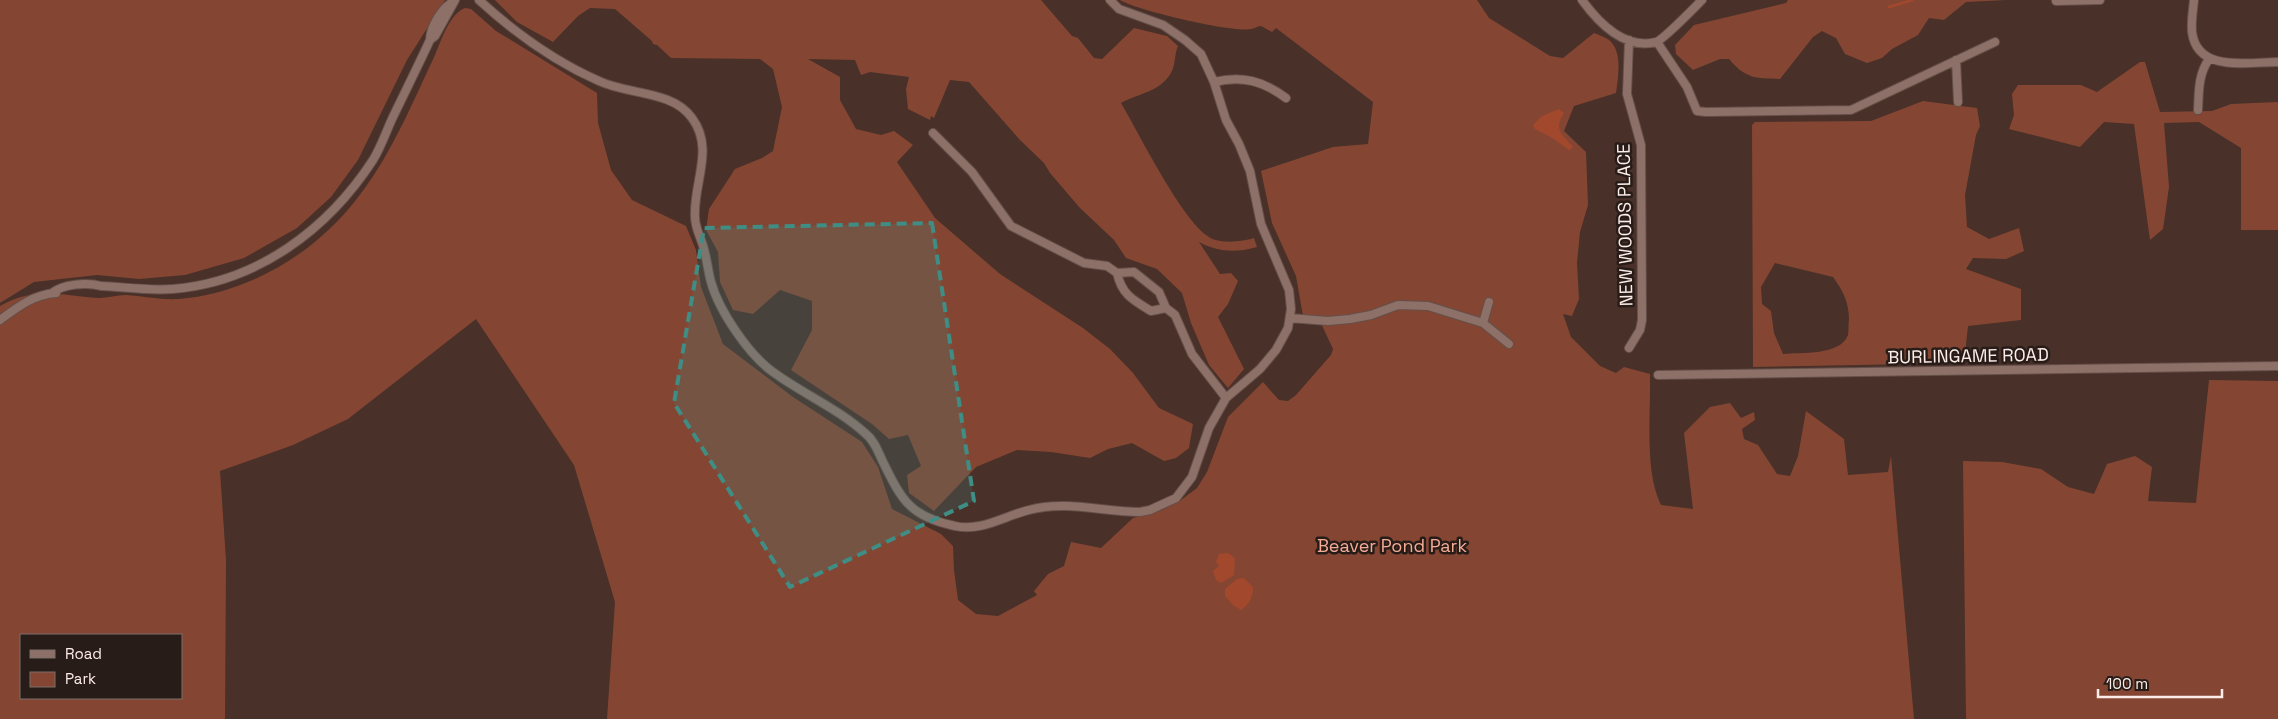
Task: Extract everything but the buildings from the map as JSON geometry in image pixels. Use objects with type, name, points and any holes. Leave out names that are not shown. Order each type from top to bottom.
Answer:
[{"type":"street","points":[[479,0],[522,35],[598,81],[682,107],[693,119],[702,144],[703,156],[694,216],[716,299],[730,323],[766,367],[845,417],[867,434],[874,442],[902,498],[913,509],[930,520],[958,527],[975,528],[1044,506],[1061,505],[1122,512],[1150,510],[1176,498],[1192,477],[1208,428],[1226,398],[1260,369],[1276,350],[1288,328],[1290,318],[1289,290],[1261,224],[1250,171],[1239,144],[1226,120],[1214,82],[1201,54],[1163,25],[1119,9],[1110,0]]},
{"type":"street","points":[[1582,0],[1597,21],[1629,40],[1643,43],[1657,42],[1702,0]]},
{"type":"street","points":[[2056,1],[2100,0]]},
{"type":"street","points":[[2194,0],[2193,35],[2196,45],[2209,59],[2220,63],[2278,62]]},
{"type":"street","points":[[0,320],[14,308],[69,286],[93,284],[171,289],[221,280],[264,263],[302,237],[325,219],[347,196],[374,158],[430,40],[430,33],[447,5],[454,1]]},
{"type":"street","name":"NEW WOODS PLACE","points":[[1629,40],[1627,94],[1641,145],[1642,320],[1640,330],[1630,348]]},
{"type":"street","points":[[1657,42],[1687,87],[1697,111],[1847,111],[1995,42]]},
{"type":"street","points":[[2198,110],[2199,84],[2202,72],[2209,59]]},
{"type":"street","points":[[1956,60],[1958,102]]},
{"type":"street","points":[[1214,82],[1233,78],[1249,79],[1273,88],[1286,98]]},
{"type":"street","points":[[933,133],[972,172],[1011,226],[1084,263],[1106,266],[1117,273],[1134,272],[1160,292],[1166,308],[1175,315],[1192,354],[1226,398]]},
{"type":"street","points":[[1117,273],[1120,287],[1131,299],[1151,311],[1166,308]]},
{"type":"street","points":[[1483,324],[1489,302]]},
{"type":"street","points":[[1290,318],[1328,320],[1371,316],[1398,306],[1415,305],[1435,308],[1483,324],[1509,344]]},
{"type":"street","name":"BURLINGAME ROAD","points":[[1658,375],[2278,366]]},
{"type":"highlighted area","points":[[932,223],[974,501],[790,587],[674,403],[704,228]]},
{"type":"green space","points":[[0,0],[445,0],[407,60],[358,160],[331,197],[297,228],[244,258],[185,275],[139,279],[97,275],[34,282],[0,303]]},
{"type":"green space","points":[[495,0],[1041,0],[1072,36],[1078,38],[1094,58],[1102,59],[1134,28],[1167,36],[1178,46],[1171,73],[1161,85],[1121,103],[1174,195],[1198,227],[1209,237],[1219,241],[1243,241],[1254,238],[1257,247],[1242,250],[1220,250],[1199,242],[1220,274],[1231,273],[1238,281],[1228,304],[1218,317],[1244,369],[1228,388],[1209,365],[1191,323],[1182,293],[1157,269],[1126,258],[1114,240],[1080,208],[1050,173],[1044,163],[1019,139],[969,82],[950,80],[934,118],[931,116],[930,120],[908,109],[906,89],[909,77],[870,72],[861,75],[855,60],[808,59],[840,77],[840,100],[856,129],[881,135],[894,131],[913,145],[897,162],[935,218],[1000,274],[1083,328],[1110,349],[1133,373],[1159,408],[1193,424],[1189,448],[1176,458],[1164,461],[1132,443],[1108,449],[1090,458],[1051,452],[1017,450],[976,467],[934,511],[909,493],[907,475],[921,466],[908,435],[889,439],[872,424],[791,370],[812,330],[812,301],[780,290],[753,314],[733,310],[720,282],[718,252],[706,230],[709,209],[735,169],[762,158],[773,151],[782,107],[773,69],[760,59],[671,58],[615,9],[590,8],[578,16],[553,42],[517,22]]},
{"type":"green space","name":"Beaver Pond Park","points":[[1120,0],[1477,0],[1489,18],[1550,56],[1563,58],[1594,33],[1609,40],[1618,58],[1616,93],[1574,106],[1564,131],[1586,152],[1588,205],[1580,232],[1577,263],[1579,299],[1572,316],[1563,314],[1571,337],[1600,366],[1616,373],[1624,367],[1650,374],[1650,459],[1652,476],[1661,505],[1693,509],[1684,433],[1710,407],[1730,403],[1741,418],[1754,412],[1755,420],[1742,429],[1744,439],[1758,445],[1777,474],[1790,476],[1798,456],[1806,411],[1844,439],[1848,475],[1888,472],[1891,456],[1914,719],[607,719],[615,602],[574,465],[476,319],[348,419],[293,445],[220,471],[226,560],[225,719],[0,719],[0,306],[26,296],[49,293],[99,298],[126,295],[172,299],[196,297],[233,288],[286,263],[316,241],[337,222],[372,179],[399,131],[450,21],[465,8],[471,9],[496,31],[597,93],[598,123],[611,170],[632,200],[686,226],[696,250],[701,287],[723,344],[793,397],[862,442],[878,467],[892,509],[941,534],[953,546],[958,600],[976,614],[998,616],[1037,595],[1034,591],[1048,574],[1064,566],[1071,542],[1101,548],[1133,518],[1162,510],[1181,500],[1197,488],[1207,472],[1228,417],[1263,382],[1279,400],[1288,401],[1296,395],[1331,355],[1333,349],[1319,319],[1303,316],[1296,276],[1272,223],[1261,171],[1333,147],[1368,144],[1373,102],[1276,28],[1272,32],[1261,26],[1251,29],[1225,28],[1184,20]]},
{"type":"green space","points":[[1788,0],[2007,0],[1966,2],[1944,20],[1929,18],[1918,35],[1892,49],[1882,58],[1867,63],[1845,54],[1836,38],[1822,31],[1813,37],[1780,79],[1746,74],[1729,59],[1720,59],[1693,70],[1676,54],[1675,45],[1694,25],[1786,3]]},
{"type":"green space","points":[[2140,62],[2145,62],[2160,112],[2212,111],[2231,104],[2278,102],[2278,230],[2241,230],[2241,148],[2199,122],[2164,123],[2169,187],[2163,229],[2150,240],[2134,124],[2104,122],[2080,147],[2009,129],[2014,115],[2012,94],[2018,85],[2081,85],[2097,92]]},
{"type":"green space","points":[[1923,101],[1977,108],[1980,126],[1976,135],[1965,195],[1967,227],[1989,239],[2019,228],[2024,251],[2006,259],[1973,258],[1966,269],[2021,289],[2021,320],[1968,326],[1964,363],[1753,367],[1752,125],[1755,122],[1871,121]],"holes":[[[1775,263],[1833,277],[1847,302],[1848,335],[1844,342],[1837,347],[1819,352],[1783,354],[1774,333],[1771,311],[1762,304],[1761,287]]]},
{"type":"green space","points":[[2209,380],[2278,381],[2278,719],[1966,719],[1963,461],[2002,462],[2041,469],[2068,487],[2094,494],[2107,464],[2135,456],[2152,467],[2148,501],[2196,503]]},
{"type":"shaded area","points":[[1559,109],[1564,113],[1559,124],[1560,132],[1573,147],[1569,150],[1535,129],[1533,125],[1542,116]]},
{"type":"shaded area","points":[[1228,553],[1235,558],[1234,575],[1221,583],[1216,580],[1213,571],[1219,566],[1216,562],[1219,554]]},
{"type":"shaded area","points":[[1244,578],[1253,587],[1253,591],[1250,600],[1241,610],[1233,605],[1225,596],[1225,589],[1237,579]]},
{"type":"waterway","points":[[1889,7],[1912,0]]}]
